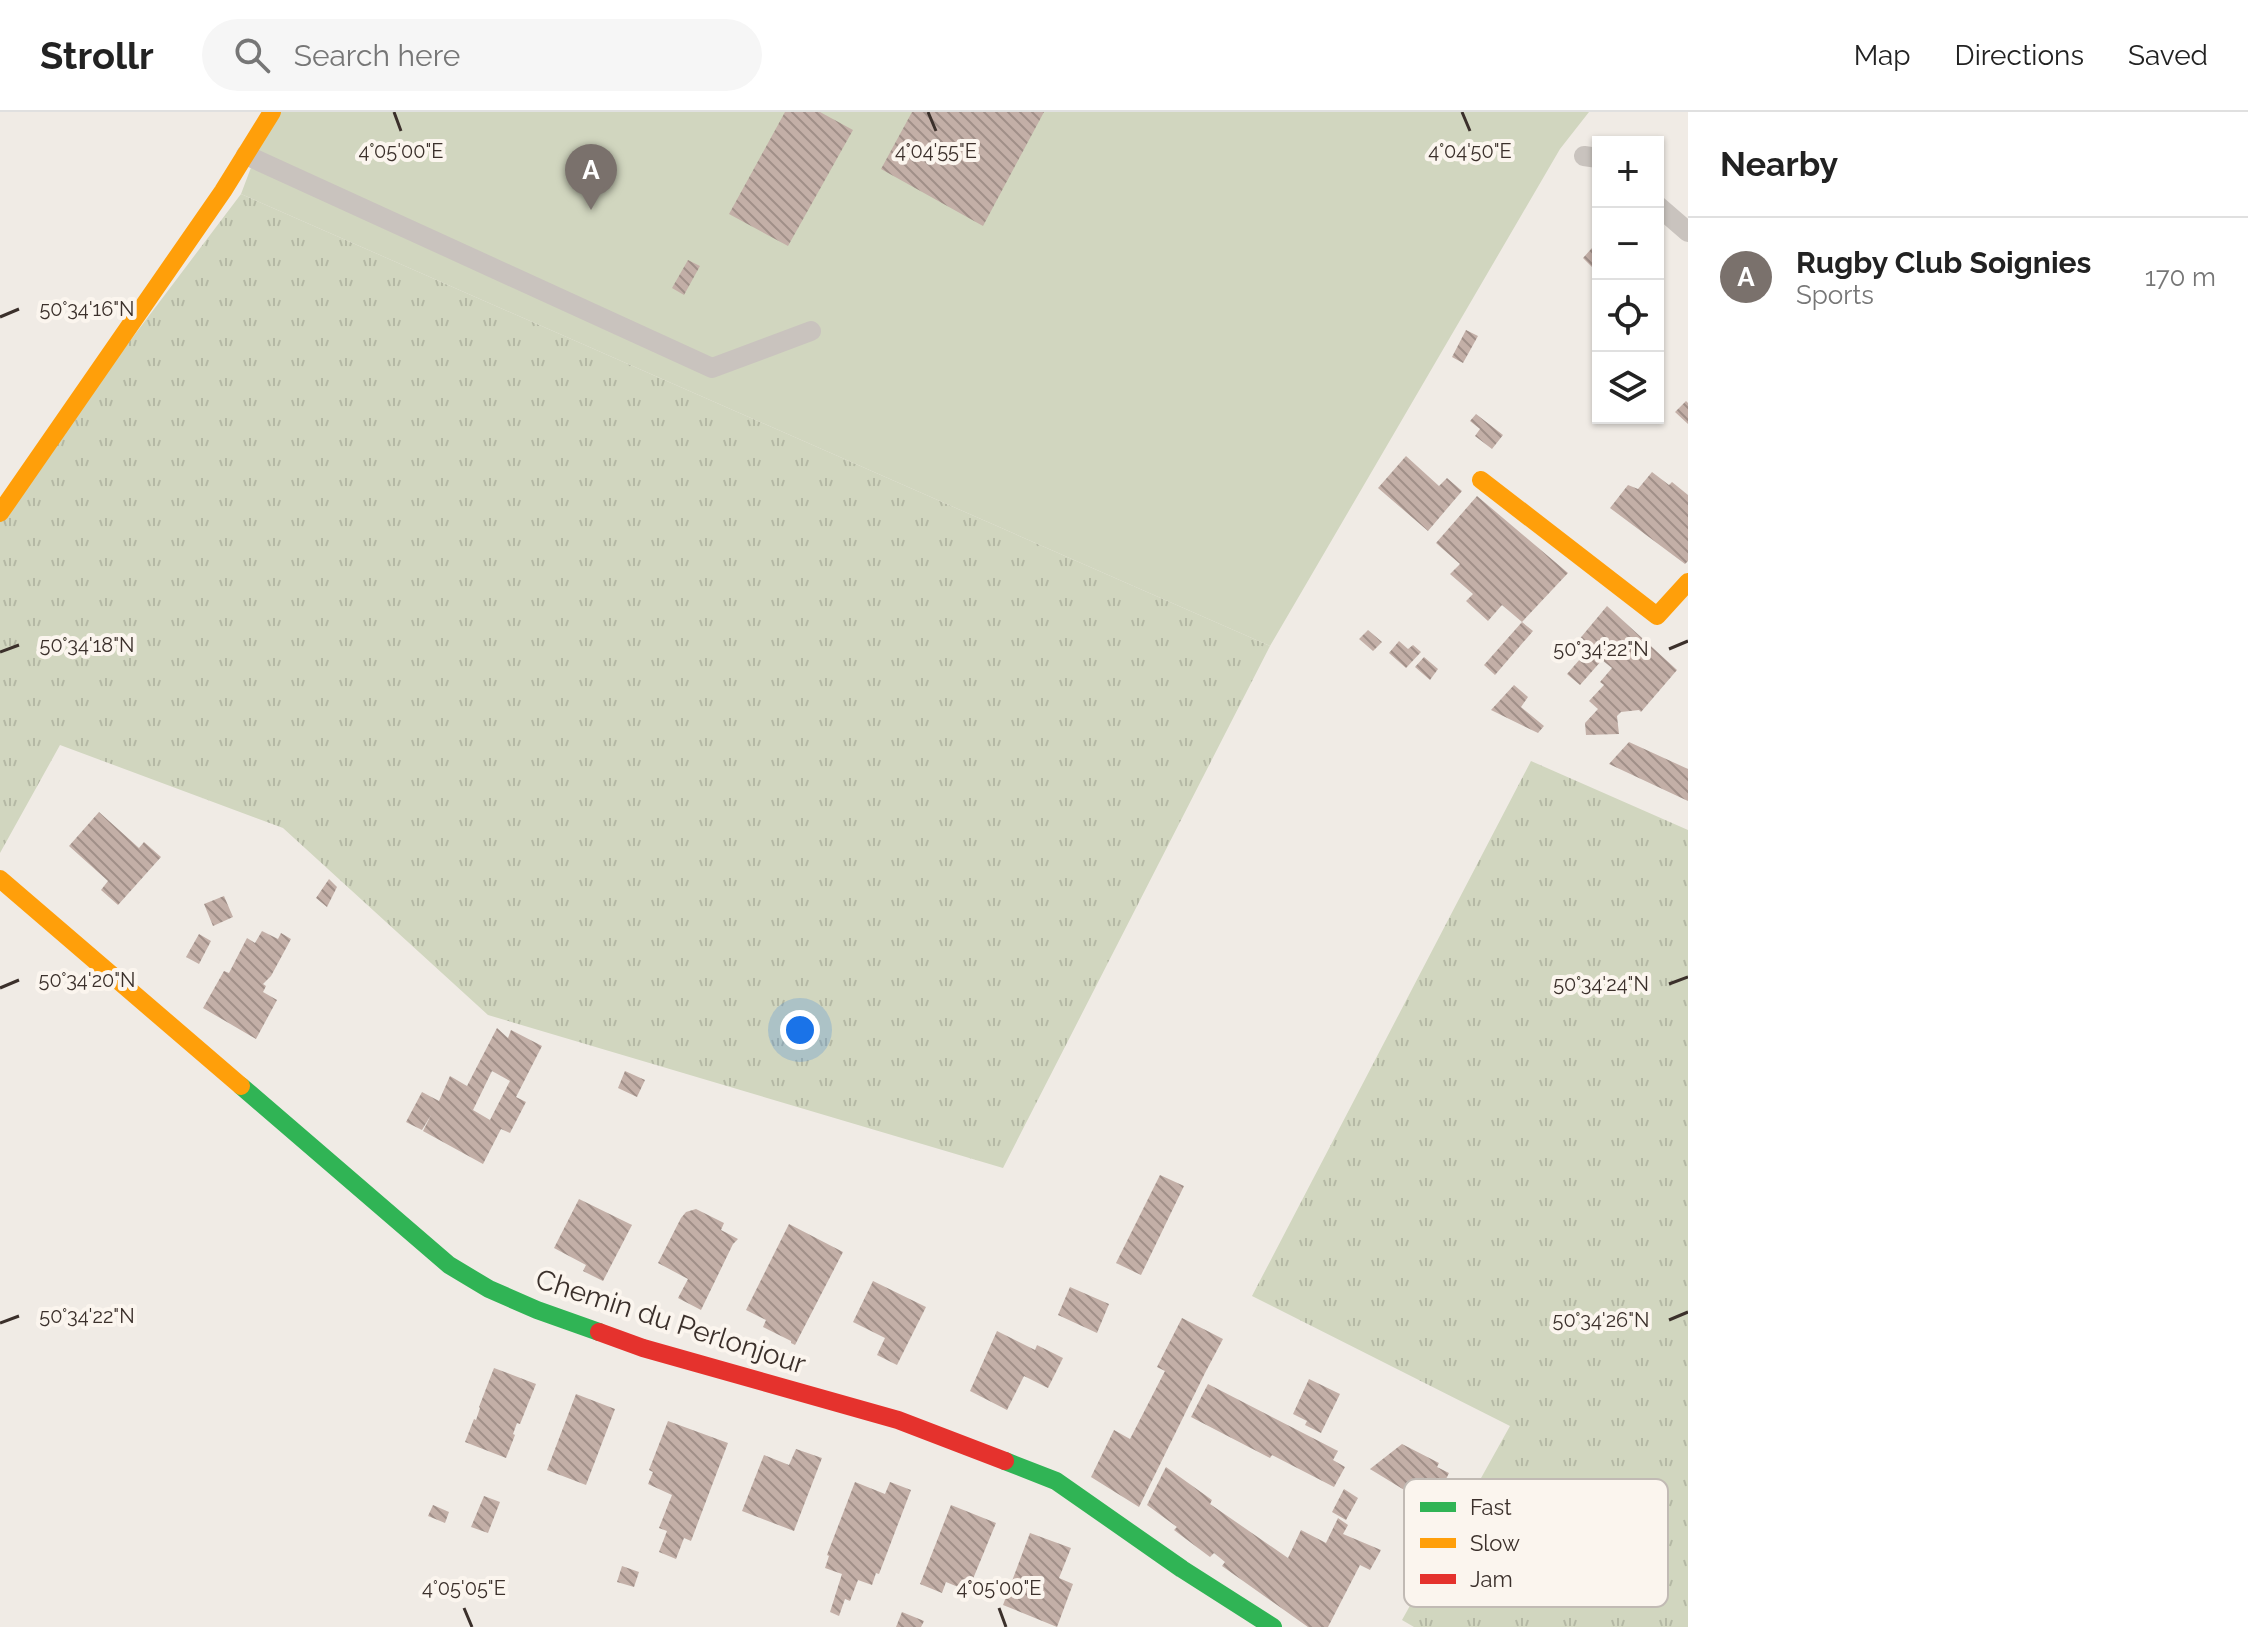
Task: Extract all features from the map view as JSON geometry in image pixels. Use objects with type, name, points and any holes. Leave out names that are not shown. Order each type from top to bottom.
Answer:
[{"type":"street","points":[[0,513],[223,191],[272,112]]},
{"type":"street","points":[[1481,480],[1657,616],[1688,582]]},
{"type":"street","name":"Chemin du Perlonjour","points":[[0,879],[449,1265],[489,1289],[537,1310],[643,1348],[898,1420],[1056,1481],[1182,1569],[1273,1627]]},
{"type":"lane","points":[[246,155],[712,368],[811,331]]},
{"type":"lane","points":[[1660,208],[1688,232]]},
{"type":"green space","points":[[272,112],[1589,112],[1560,149],[1270,646],[241,194]]},
{"type":"green space","points":[[241,194],[1270,646],[1003,1168],[488,1015],[283,828],[60,745],[0,853],[0,513]]},
{"type":"green space","points":[[1531,761],[1688,830],[1688,1627],[1414,1627],[1402,1620],[1409,1607],[1668,1607],[1668,1479],[1480,1479],[1510,1426],[1252,1296]]},
{"type":"building","points":[[785,112],[820,112],[853,130],[788,246],[729,214]]},
{"type":"building","points":[[912,112],[1044,112],[983,226],[881,169]]},
{"type":"building","points":[[1592,248],[1592,267],[1583,258]]},
{"type":"building","points":[[688,260],[700,266],[684,295],[672,288]]},
{"type":"building","points":[[1466,330],[1478,336],[1463,363],[1452,357]]},
{"type":"building","points":[[1686,401],[1688,403],[1688,424],[1675,412]]},
{"type":"building","points":[[1476,414],[1503,435],[1492,449],[1475,436],[1480,429],[1470,421]]},
{"type":"building","points":[[1406,456],[1439,486],[1447,478],[1462,491],[1428,531],[1378,488]]},
{"type":"building","points":[[1652,472],[1688,495],[1688,561],[1685,564],[1610,508],[1628,485],[1638,489]]},
{"type":"building","points":[[1477,496],[1568,573],[1522,622],[1502,605],[1488,621],[1466,601],[1473,594],[1450,574],[1460,564],[1436,543]]},
{"type":"building","points":[[1607,606],[1677,670],[1641,712],[1621,712],[1617,716],[1619,734],[1586,735],[1585,723],[1598,709],[1589,701],[1604,685],[1600,682],[1612,668],[1602,660],[1580,685],[1567,674],[1587,651],[1577,642]]},
{"type":"building","points":[[1522,622],[1533,631],[1495,675],[1484,665]]},
{"type":"building","points":[[1368,630],[1382,642],[1373,651],[1359,639]]},
{"type":"building","points":[[1399,641],[1408,649],[1413,645],[1421,652],[1406,668],[1389,653]]},
{"type":"building","points":[[1424,657],[1438,669],[1430,680],[1415,667]]},
{"type":"building","points":[[1514,685],[1528,697],[1521,707],[1544,726],[1538,733],[1491,710]]},
{"type":"building","points":[[1629,742],[1688,769],[1688,801],[1609,764]]},
{"type":"building","points":[[99,812],[139,848],[144,842],[161,857],[118,905],[101,890],[108,881],[69,846]]},
{"type":"building","points":[[329,879],[337,887],[327,907],[316,898]]},
{"type":"building","points":[[224,896],[233,917],[213,926],[204,904]]},
{"type":"building","points":[[262,931],[278,939],[281,933],[291,939],[271,976],[263,984],[266,986],[263,992],[277,1000],[256,1039],[203,1008],[224,971],[229,973],[247,938],[255,943]]},
{"type":"building","points":[[199,934],[211,941],[199,964],[186,957]]},
{"type":"building","points":[[497,1028],[508,1038],[511,1030],[542,1046],[516,1097],[526,1102],[510,1133],[501,1129],[483,1164],[423,1131],[431,1115],[422,1130],[406,1122],[422,1092],[439,1101],[450,1076],[467,1086]],"holes":[[[492,1071],[510,1081],[490,1120],[473,1110]]]},
{"type":"building","points":[[625,1071],[645,1080],[637,1097],[618,1088]]},
{"type":"building","points":[[1160,1175],[1184,1186],[1141,1275],[1116,1263]]},
{"type":"building","points":[[579,1199],[632,1225],[603,1281],[583,1271],[586,1265],[554,1248]]},
{"type":"building","points":[[696,1209],[724,1223],[721,1230],[738,1239],[701,1310],[678,1298],[688,1279],[658,1263],[681,1218],[686,1212]]},
{"type":"building","points":[[789,1224],[843,1252],[795,1345],[763,1327],[766,1320],[746,1310]]},
{"type":"building","points":[[873,1281],[926,1307],[897,1365],[877,1355],[885,1338],[853,1322]]},
{"type":"building","points":[[1070,1287],[1109,1304],[1097,1333],[1058,1315]]},
{"type":"building","points":[[1182,1318],[1223,1339],[1139,1507],[1091,1477],[1114,1430],[1130,1439],[1165,1371],[1157,1367]]},
{"type":"building","points":[[997,1331],[1035,1350],[1037,1345],[1063,1358],[1048,1388],[1024,1376],[1007,1410],[970,1391]]},
{"type":"building","points":[[494,1368],[536,1384],[520,1424],[517,1423],[506,1458],[465,1442]]},
{"type":"building","points":[[1309,1379],[1340,1394],[1321,1433],[1293,1414]]},
{"type":"building","points":[[1208,1384],[1338,1451],[1333,1460],[1345,1467],[1334,1487],[1191,1417]]},
{"type":"building","points":[[576,1394],[615,1409],[586,1485],[547,1470]]},
{"type":"building","points":[[668,1421],[728,1443],[691,1541],[684,1538],[676,1559],[659,1552],[667,1531],[659,1528],[672,1495],[648,1484],[653,1472],[649,1470]]},
{"type":"building","points":[[1402,1444],[1439,1463],[1437,1467],[1449,1473],[1446,1479],[1404,1479],[1404,1490],[1370,1469]]},
{"type":"building","points":[[796,1449],[822,1458],[794,1531],[742,1511],[764,1455],[789,1465]]},
{"type":"building","points":[[1166,1467],[1212,1500],[1210,1504],[1288,1558],[1301,1530],[1326,1543],[1338,1518],[1348,1525],[1343,1534],[1381,1550],[1370,1570],[1360,1565],[1328,1627],[1308,1627],[1222,1566],[1225,1562],[1214,1553],[1210,1557],[1174,1530],[1177,1527],[1147,1505]]},
{"type":"building","points":[[855,1482],[885,1494],[890,1482],[911,1490],[879,1574],[876,1573],[872,1585],[858,1580],[850,1601],[845,1599],[839,1616],[830,1612],[842,1574],[825,1568]]},
{"type":"building","points":[[1344,1489],[1358,1498],[1346,1520],[1332,1512]]},
{"type":"building","points":[[484,1496],[500,1502],[488,1533],[471,1527]]},
{"type":"building","points":[[433,1505],[449,1512],[445,1523],[428,1516]]},
{"type":"building","points":[[951,1505],[996,1523],[968,1591],[946,1582],[942,1593],[920,1584]]},
{"type":"building","points":[[1030,1533],[1071,1548],[1059,1578],[1073,1584],[1057,1627],[1003,1605]]},
{"type":"building","points":[[622,1566],[639,1572],[634,1587],[617,1582]]},
{"type":"building","points":[[902,1612],[924,1621],[921,1627],[896,1627]]},
{"type":"traffic: fast","points":[[241,1086],[449,1265],[489,1289],[599,1332]]},
{"type":"traffic: fast","points":[[1005,1461],[1056,1481],[1182,1569],[1273,1627]]},
{"type":"traffic: slow","points":[[0,513],[223,191],[272,112]]},
{"type":"traffic: slow","points":[[1481,480],[1657,616],[1688,582]]},
{"type":"traffic: slow","points":[[0,879],[241,1086]]},
{"type":"traffic: jam","points":[[599,1332],[643,1348],[898,1420],[1005,1461]]},
{"type":"place","name":"Rugby Club Soignies","points":[[591,210]]}]
